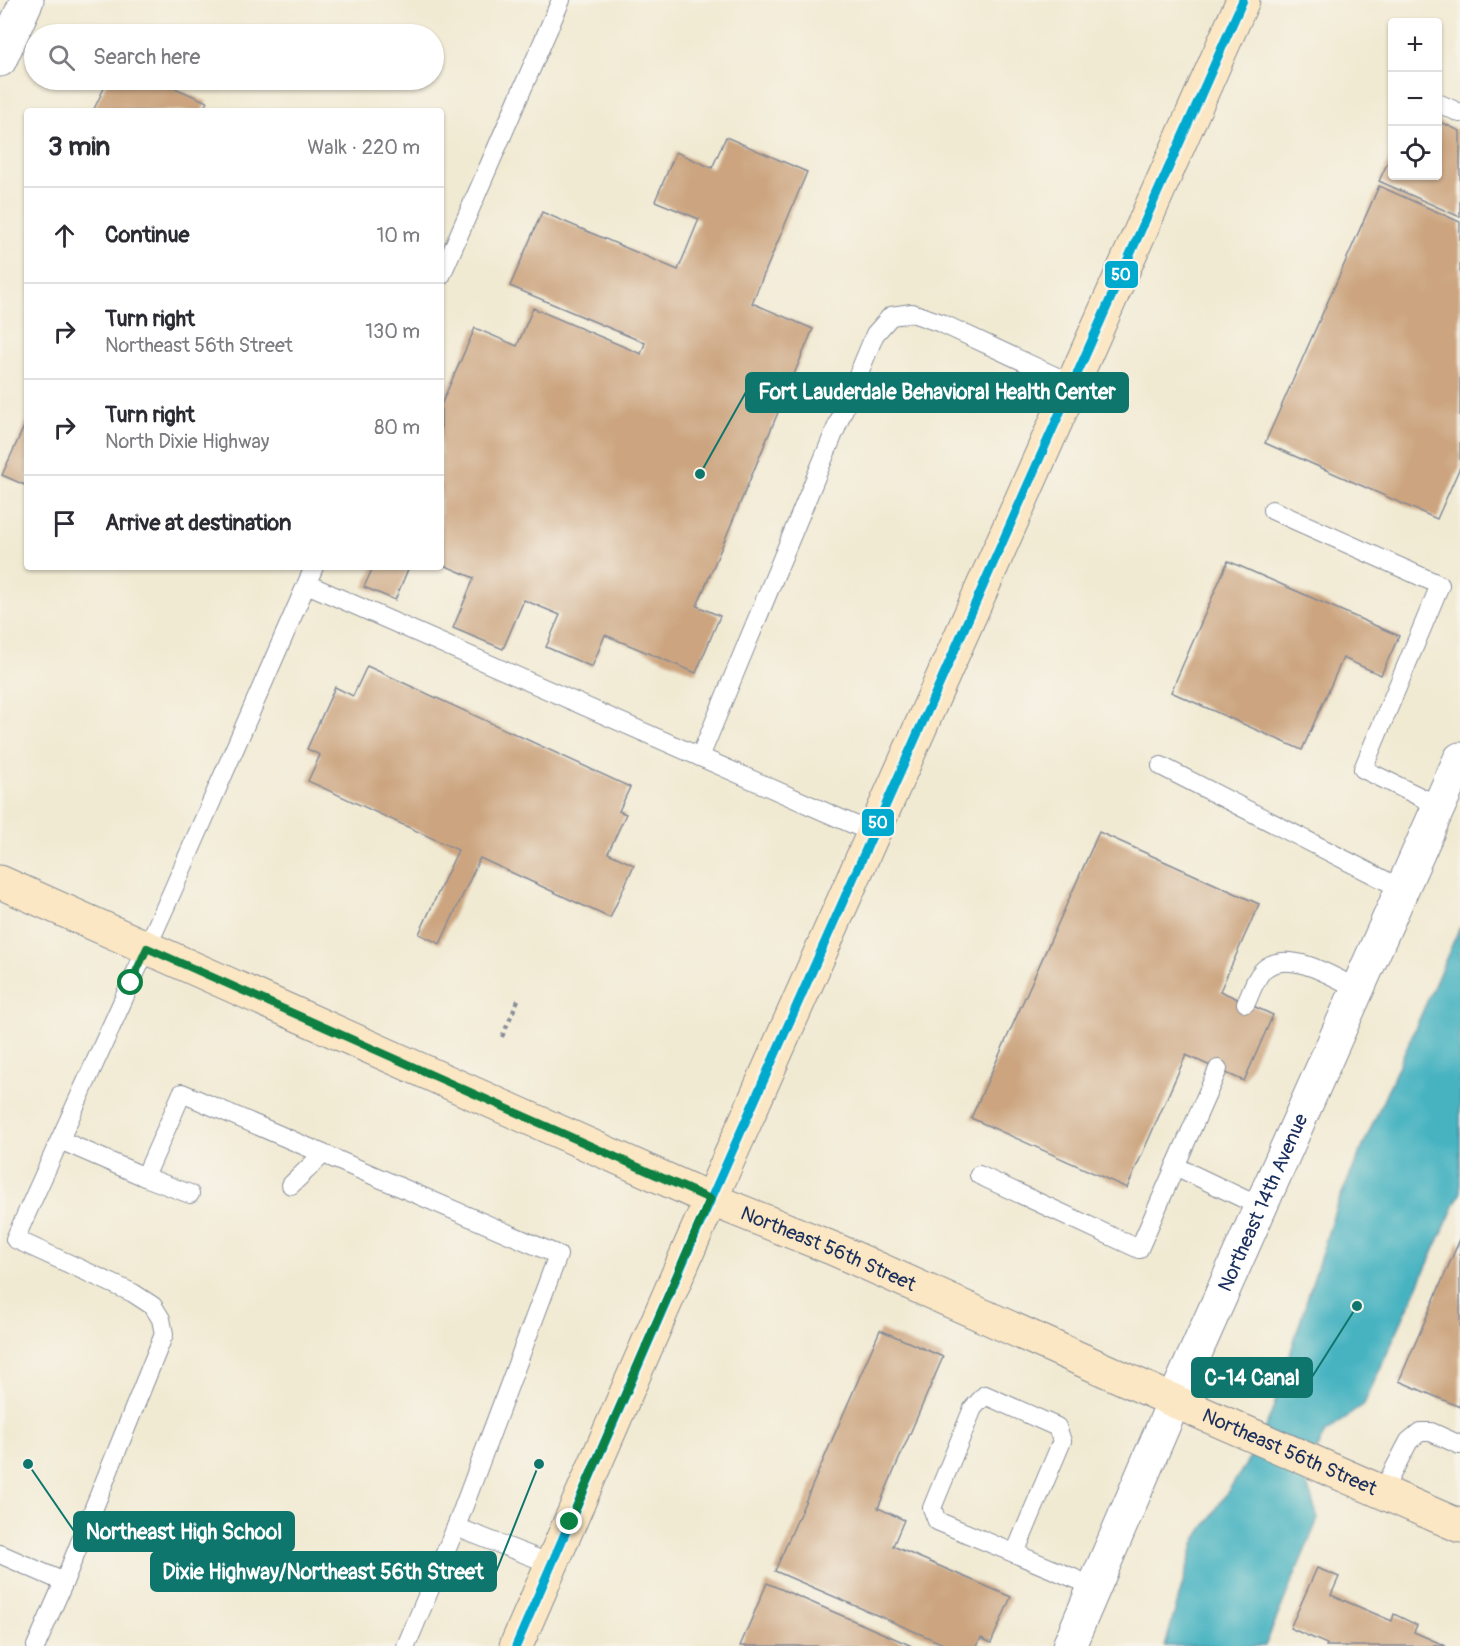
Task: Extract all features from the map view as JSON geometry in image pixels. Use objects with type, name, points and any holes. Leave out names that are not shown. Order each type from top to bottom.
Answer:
[{"type":"main road","points":[[516,1646],[710,1199],[1243,0]]},
{"type":"main road","name":"Northeast 56th Street","points":[[0,882],[710,1199],[834,1249],[1460,1526]]},
{"type":"street","points":[[0,60],[27,0]]},
{"type":"street","name":"Northeast 14th Avenue","points":[[1069,1646],[1174,1401],[1460,759]]},
{"type":"lane","points":[[444,269],[561,0]]},
{"type":"lane","points":[[1442,105],[1460,113]]},
{"type":"lane","points":[[700,757],[875,334],[891,316],[912,313],[941,323],[1072,384]]},
{"type":"lane","points":[[1272,510],[1440,585],[1363,769],[1440,806]]},
{"type":"lane","points":[[36,1646],[164,1334],[161,1319],[153,1306],[133,1293],[15,1239],[147,948],[313,570]]},
{"type":"lane","points":[[307,584],[873,833]]},
{"type":"lane","points":[[1161,766],[1402,889]]},
{"type":"lane","points":[[1246,1003],[1255,983],[1266,967],[1281,962],[1306,964],[1358,988]]},
{"type":"lane","points":[[979,1175],[1139,1249],[1218,1069]]},
{"type":"lane","points":[[145,1177],[182,1094],[558,1255],[456,1527],[406,1646]]},
{"type":"lane","points":[[60,1140],[190,1194]]},
{"type":"lane","points":[[291,1185],[323,1154]]},
{"type":"lane","points":[[1175,1166],[1261,1208]]},
{"type":"lane","points":[[1015,1554],[1062,1441],[1057,1427],[985,1395],[973,1408],[932,1508],[937,1521],[1015,1554],[1095,1587]]},
{"type":"lane","points":[[1382,1492],[1410,1441],[1420,1432],[1431,1432],[1460,1445]]},
{"type":"lane","points":[[456,1527],[551,1564]]},
{"type":"lane","points":[[0,1554],[64,1582]]},
{"type":"path","points":[[502,1037],[519,998]]},
{"type":"water","points":[[1460,927],[1460,1193],[1364,1404],[1324,1434],[1304,1475],[1318,1519],[1265,1646],[1165,1646],[1195,1541],[1252,1455],[1272,1412],[1336,1207]]},
{"type":"building","points":[[103,90],[180,90],[207,102],[204,108],[94,108]]},
{"type":"building","points":[[1442,123],[1460,131],[1460,217],[1379,181],[1388,162],[1388,180],[1442,180]]},
{"type":"building","points":[[726,137],[807,172],[752,303],[813,329],[697,606],[720,616],[696,673],[605,635],[592,667],[546,647],[560,615],[524,600],[503,649],[453,628],[474,578],[444,565],[444,398],[475,328],[517,346],[533,308],[641,354],[645,343],[510,286],[542,212],[678,270],[699,219],[655,201],[676,152],[712,168]]},
{"type":"building","points":[[1379,186],[1460,222],[1460,467],[1437,519],[1265,443]]},
{"type":"building","points":[[24,427],[24,485],[2,475]]},
{"type":"building","points":[[1228,561],[1399,636],[1381,675],[1343,658],[1302,750],[1171,692]]},
{"type":"building","points":[[372,570],[408,570],[395,600],[364,587]]},
{"type":"building","points":[[367,666],[630,787],[619,811],[626,814],[608,853],[634,865],[610,918],[480,858],[440,944],[419,934],[458,850],[308,781],[320,755],[307,749],[335,687],[353,696]]},
{"type":"building","points":[[1099,832],[1259,904],[1220,991],[1273,1015],[1244,1081],[1186,1055],[1127,1188],[971,1118]]},
{"type":"building","points":[[1460,1239],[1460,1407],[1399,1381]]},
{"type":"building","points":[[880,1330],[943,1357],[878,1508],[904,1520],[893,1546],[1011,1597],[991,1643],[981,1638],[977,1646],[948,1646],[775,1571]]},
{"type":"building","points":[[1317,1568],[1339,1577],[1331,1595],[1392,1621],[1394,1614],[1417,1625],[1414,1632],[1446,1646],[1326,1646],[1327,1644],[1290,1628]]},
{"type":"building","points":[[767,1583],[912,1646],[740,1646]]},
{"type":"transit line","name":"50","points":[[516,1646],[691,1244],[1243,0]]},
{"type":"place","name":"Fort Lauderdale Behavioral Health Center","points":[[700,474]]},
{"type":"place","name":"C-14 Canal","points":[[1357,1306]]},
{"type":"place","name":"Northeast High School","points":[[28,1464]]},
{"type":"place","name":"Dixie Highway/Northeast 56th Street","points":[[539,1464]]},
{"type":"route","points":[[131,983],[147,948],[710,1199],[570,1522]]}]
